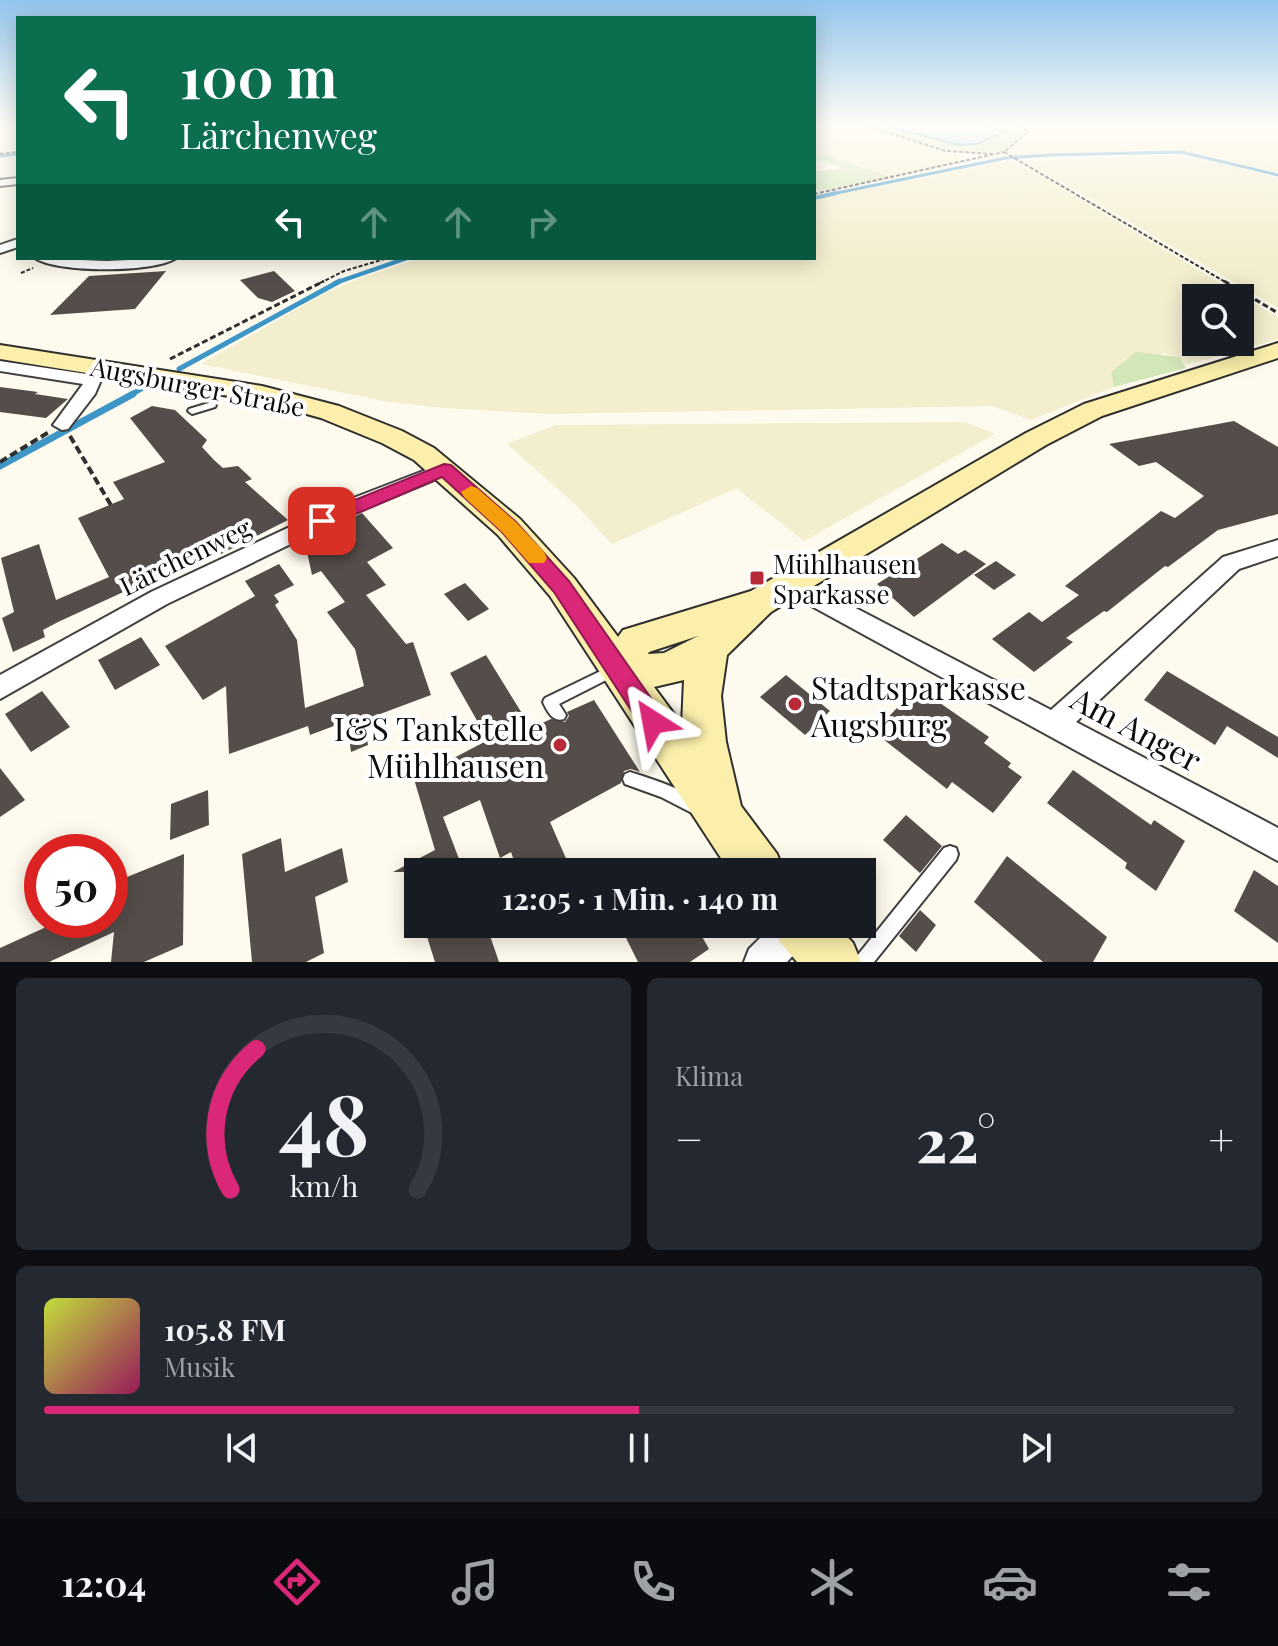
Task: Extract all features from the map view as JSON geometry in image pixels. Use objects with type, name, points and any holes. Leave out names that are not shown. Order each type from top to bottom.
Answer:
[{"type":"main road","points":[[618,671],[669,669],[709,649],[777,593],[1036,439],[1093,410],[1278,350]]},
{"type":"main road","name":"Augsburger Straße","points":[[0,352],[262,394],[330,412],[392,437],[444,469],[509,527],[562,587],[749,858]]},
{"type":"main road","points":[[618,671],[636,641],[777,593]]},
{"type":"main road","points":[[709,649],[701,696],[704,742],[721,820]]},
{"type":"main road","points":[[811,938],[834,962]]},
{"type":"street","points":[[53,260],[83,265],[129,265],[158,260]]},
{"type":"street","points":[[0,366],[93,380],[88,396],[68,414],[65,429]]},
{"type":"street","name":"Lärchenweg","points":[[0,688],[159,598],[350,507],[444,469]]},
{"type":"street","points":[[1055,724],[1231,563],[1278,548]]},
{"type":"street","name":"Am Anger","points":[[777,593],[1055,724],[1278,845]]},
{"type":"street","points":[[762,962],[785,938]]},
{"type":"lane","points":[[192,411],[212,405]]},
{"type":"lane","points":[[559,715],[550,702],[618,671]]},
{"type":"lane","points":[[630,779],[665,791],[721,820]]},
{"type":"lane","points":[[863,962],[950,854]]},
{"type":"path","points":[[816,194],[919,171]]},
{"type":"path","points":[[1036,171],[1278,313]]},
{"type":"path","points":[[168,360],[344,271],[381,260]]},
{"type":"path","points":[[0,462],[65,429],[112,507]]},
{"type":"shaded area","points":[[872,171],[919,171],[890,177]]},
{"type":"shaded area","points":[[957,171],[1031,171],[1222,284],[1182,284],[1182,356],[1218,356],[1186,365],[1180,357],[1164,353],[1111,372],[1114,387],[1031,420],[992,406],[549,414],[444,408],[389,402],[201,364],[325,293],[417,260],[816,260],[816,199]]},
{"type":"shaded area","points":[[1042,171],[1249,171],[1278,178],[1278,308],[1254,294],[1254,284],[1237,284]]},
{"type":"shaded area","points":[[1254,303],[1278,317],[1278,339],[1254,346]]},
{"type":"shaded area","points":[[965,422],[995,434],[804,541],[736,488],[612,544],[575,504],[507,444],[556,425]]},
{"type":"green space","points":[[872,171],[890,177],[816,192],[816,172]]},
{"type":"green space","points":[[1136,352],[1180,357],[1186,368],[1114,387],[1111,372]]},
{"type":"building","points":[[166,271],[135,309],[50,315],[89,276]]},
{"type":"building","points":[[274,271],[295,291],[272,302],[258,298],[240,280]]},
{"type":"building","points":[[0,387],[68,399],[46,418],[0,412]]},
{"type":"building","points":[[152,406],[175,410],[207,440],[202,447],[214,460],[223,468],[238,466],[252,479],[245,482],[288,520],[219,555],[215,550],[58,622],[43,630],[45,637],[13,652],[2,618],[14,612],[1,558],[39,544],[56,600],[109,577],[78,518],[124,499],[113,482],[165,462],[130,418]]},
{"type":"building","points":[[1234,421],[1278,447],[1278,514],[1218,530],[1168,567],[1165,566],[1107,612],[1104,611],[1066,638],[1073,642],[1034,672],[992,639],[1029,612],[1042,622],[1079,595],[1065,586],[1161,511],[1175,518],[1204,496],[1156,462],[1139,466],[1109,444]]},
{"type":"building","points":[[340,489],[347,497],[295,521],[288,513]]},
{"type":"building","points":[[362,513],[393,548],[367,562],[386,585],[366,595],[406,644],[413,642],[431,695],[364,720],[368,745],[351,752],[347,721],[310,735],[308,726],[229,754],[226,686],[203,700],[165,646],[255,596],[245,581],[279,564],[294,585],[274,595],[279,602],[275,605],[297,640],[305,708],[364,686],[355,649],[327,612],[345,602],[321,571],[312,575],[307,552],[316,547],[309,539]]},
{"type":"building","points":[[942,543],[958,554],[965,550],[986,564],[914,617],[877,584]]},
{"type":"building","points":[[996,561],[1016,575],[994,590],[974,575]]},
{"type":"building","points":[[465,583],[489,609],[468,621],[444,594]]},
{"type":"building","points":[[141,637],[160,665],[115,690],[98,660]]},
{"type":"building","points":[[486,655],[531,728],[551,719],[565,722],[569,716],[567,712],[594,700],[640,772],[631,769],[624,771],[621,783],[550,822],[566,858],[513,858],[511,852],[500,858],[480,800],[443,817],[459,858],[420,858],[435,850],[414,779],[488,740],[450,673]]},
{"type":"building","points":[[1167,671],[1278,737],[1278,758],[1227,726],[1215,745],[1144,700]]},
{"type":"building","name":"Stadtsparkasse Augsburg","points":[[786,675],[830,711],[805,735],[760,697]]},
{"type":"building","points":[[917,687],[989,737],[984,743],[1011,763],[1008,767],[1022,777],[993,813],[952,782],[947,789],[874,732]]},
{"type":"building","points":[[42,691],[70,727],[31,752],[5,714]]},
{"type":"building","points":[[0,768],[25,800],[0,817]]},
{"type":"building","points":[[1073,770],[1151,825],[1154,820],[1185,841],[1156,891],[1125,868],[1127,863],[1047,803]]},
{"type":"building","points":[[208,790],[209,825],[170,840],[171,804]]},
{"type":"building","points":[[906,815],[942,846],[920,873],[883,840]]},
{"type":"building","points":[[281,838],[285,872],[342,848],[348,882],[315,897],[324,953],[306,962],[252,962],[242,854]]},
{"type":"building","points":[[184,854],[183,945],[144,962],[111,962],[113,938],[128,938],[128,877]]},
{"type":"building","points":[[1007,856],[1107,937],[1093,962],[1043,962],[974,902]]},
{"type":"building","points":[[1254,870],[1278,886],[1278,943],[1234,911]]},
{"type":"building","points":[[920,910],[936,925],[916,952],[899,936]]},
{"type":"building","points":[[24,937],[101,938],[49,962],[0,962],[0,948]]},
{"type":"building","points":[[427,938],[491,938],[499,962],[435,962]]},
{"type":"building","points":[[626,938],[703,938],[709,949],[690,962],[638,962]]},
{"type":"waterway","points":[[829,195],[944,171]]},
{"type":"waterway","points":[[1261,171],[1278,175]]},
{"type":"waterway","points":[[829,195],[836,193]]},
{"type":"waterway","points":[[816,198],[829,195]]},
{"type":"waterway","points":[[339,282],[401,260]]},
{"type":"waterway","points":[[179,369],[339,282]]},
{"type":"waterway","points":[[129,396],[141,389]]},
{"type":"waterway","points":[[0,466],[133,394]]},
{"type":"slow traffic","points":[[471,492],[509,527],[536,558]]},
{"type":"place","name":"Mühlhausen Sparkasse","points":[[757,578]]},
{"type":"place","name":"Stadtsparkasse Augsburg","points":[[795,704]]},
{"type":"place","name":"I&S Tankstelle Mühlhausen","points":[[560,745]]},
{"type":"route","points":[[322,521],[444,469],[509,527],[562,587],[653,722]]}]
